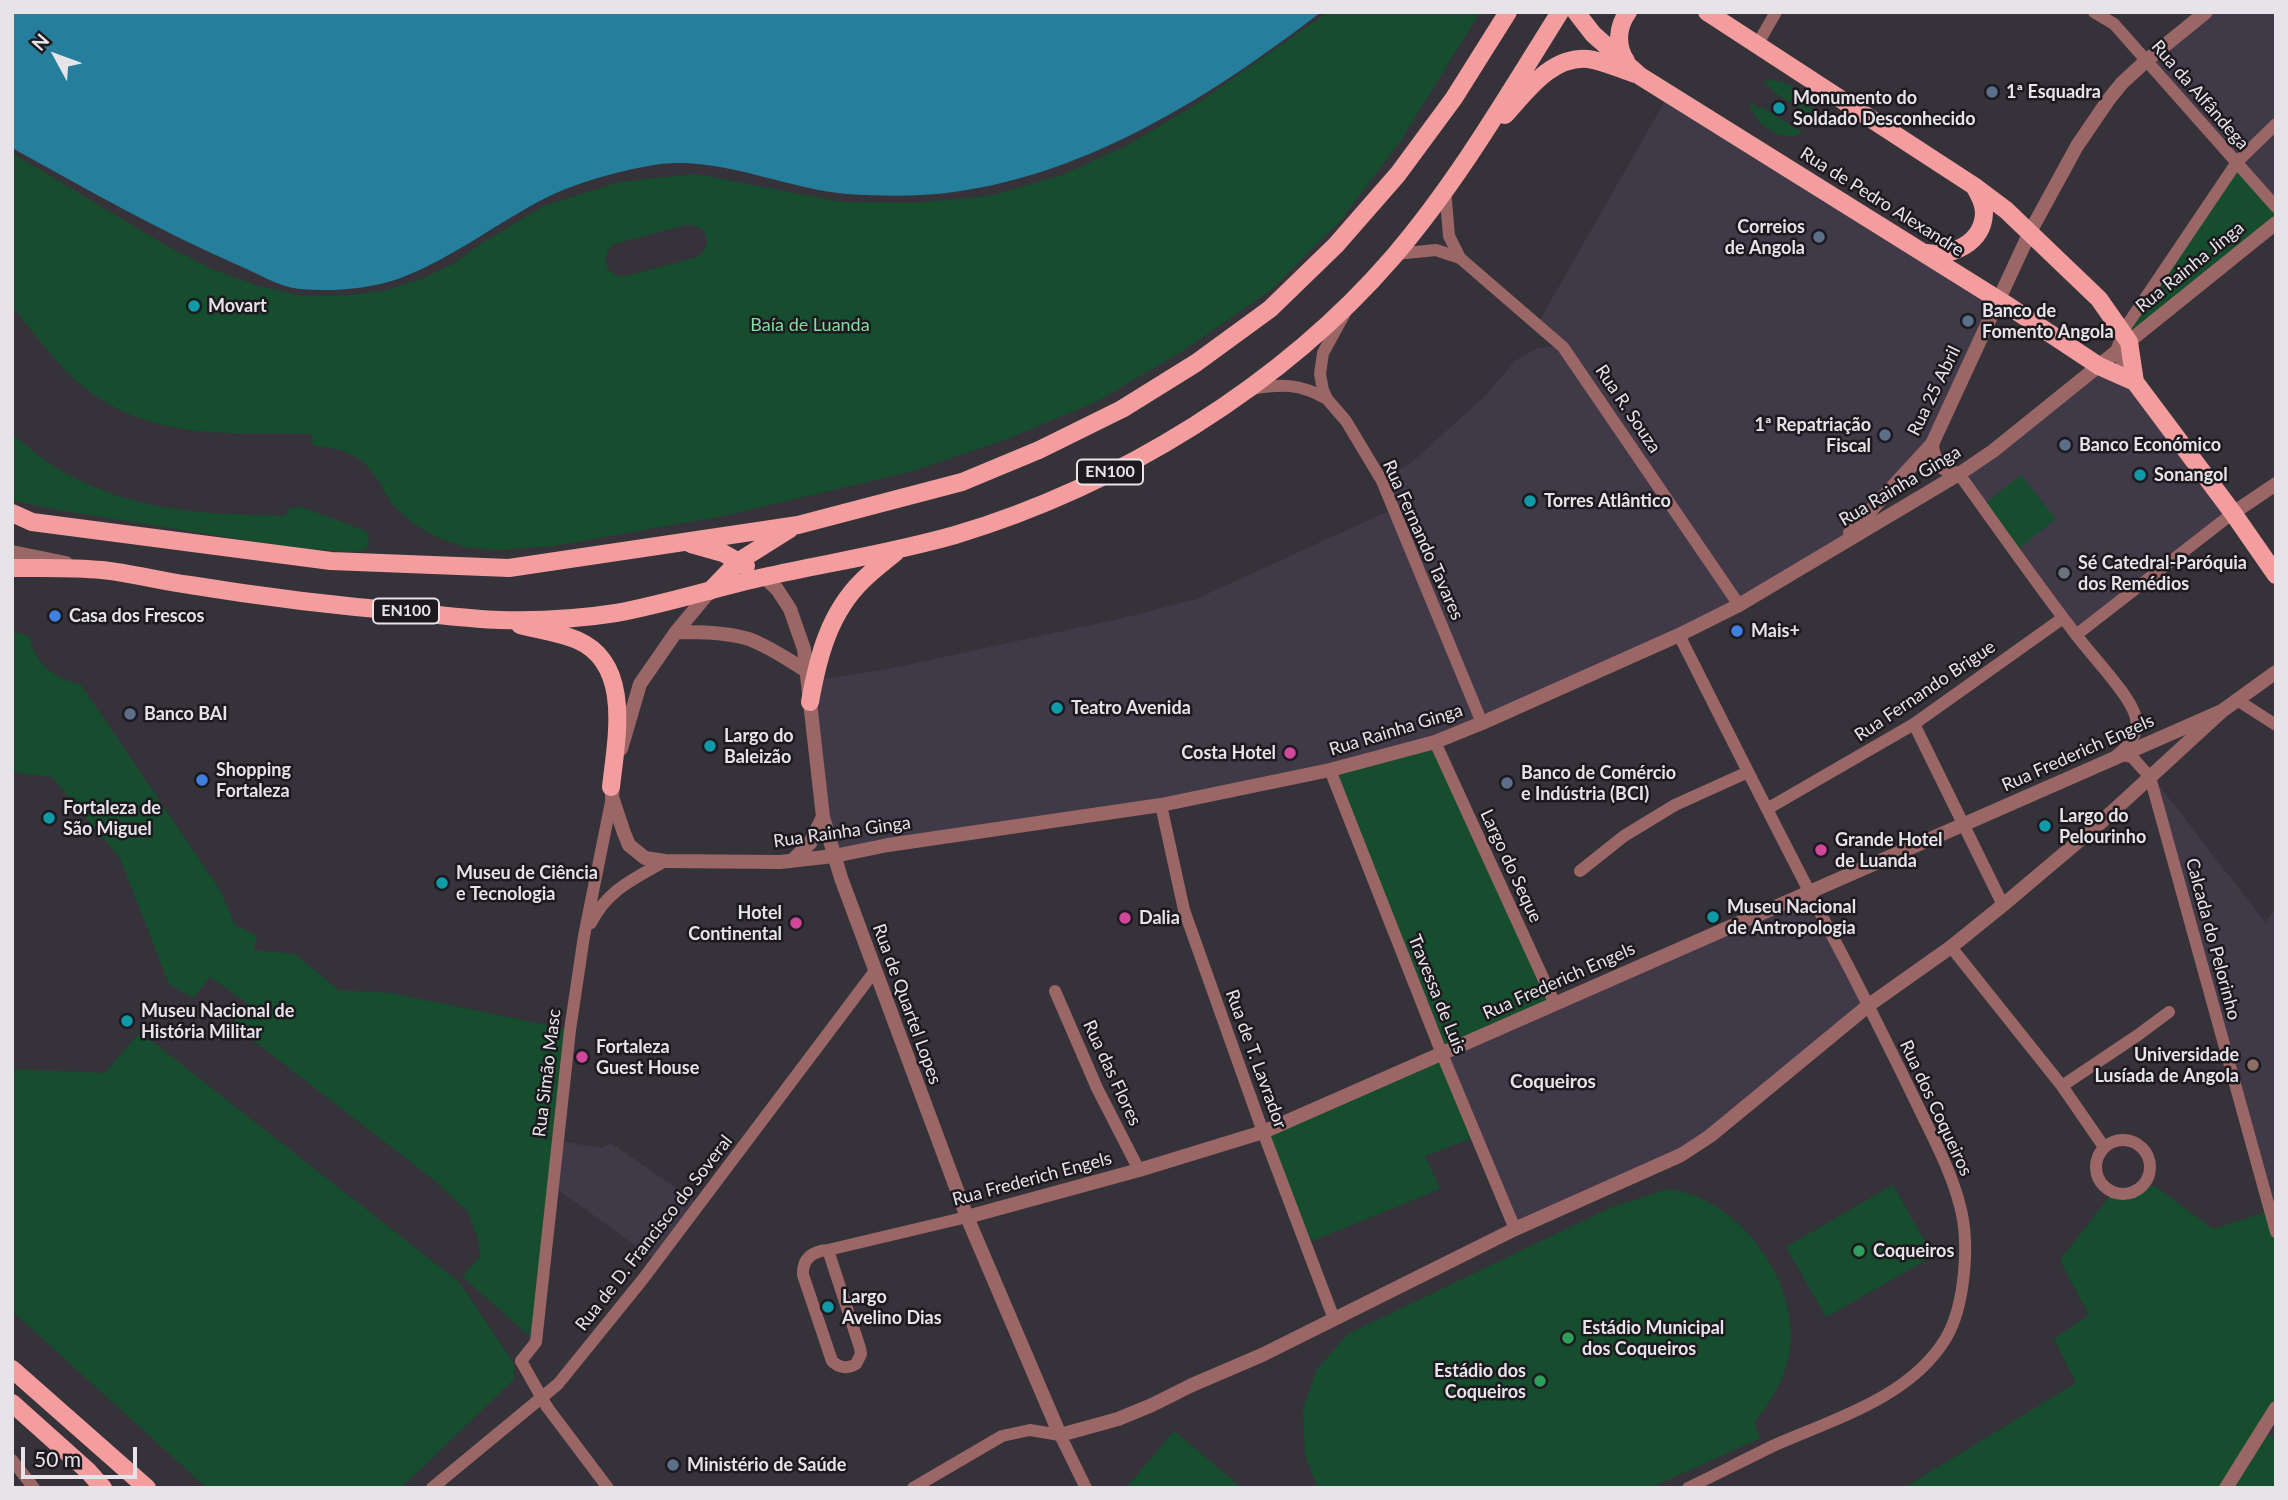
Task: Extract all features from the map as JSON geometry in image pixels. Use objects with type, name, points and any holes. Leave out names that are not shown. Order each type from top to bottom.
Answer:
[{"type":"main road","name":"EN100","points":[[12,513],[32,522],[356,563],[509,568],[798,525],[962,482],[1026,456],[1122,408],[1196,363],[1270,309],[1336,245],[1398,174],[1454,98],[1508,12]]},
{"type":"main road","points":[[1486,47],[1515,12]]},
{"type":"main road","name":"EN100","points":[[12,568],[102,570],[192,586],[343,606],[499,620],[573,618],[613,613],[764,577],[900,549],[1012,516],[1074,489],[1173,438],[1246,390],[1302,348],[1352,302],[1396,254],[1472,152],[1560,12]]},
{"type":"main road","points":[[1576,12],[1593,34],[1635,71]]},
{"type":"main road","points":[[1628,12],[1619,29],[1619,42],[1622,54],[1635,71]]},
{"type":"main road","points":[[1707,13],[1974,186],[2006,210],[2099,299],[2122,342],[2135,382],[2276,575]]},
{"type":"main road","points":[[1472,152],[1534,84],[1557,64],[1574,59],[1590,60],[1635,71]]},
{"type":"main road","name":"Rua de Pedro Alexandre","points":[[1635,71],[2099,366],[2135,382]]},
{"type":"main road","points":[[1923,252],[1948,254],[1973,239],[1984,214],[1981,199],[1974,186]]},
{"type":"main road","points":[[710,591],[739,561],[798,525]]},
{"type":"main road","points":[[669,543],[705,547],[739,561],[764,577]]},
{"type":"main road","points":[[810,702],[824,644],[834,619],[863,580],[900,549]]},
{"type":"main road","points":[[499,620],[579,641],[601,658],[610,673],[618,700],[612,792]]},
{"type":"main road","points":[[12,1369],[147,1488]]},
{"type":"main road","points":[[12,1403],[103,1488]]},
{"type":"street","points":[[1757,45],[1776,12]]},
{"type":"street","name":"Rua da Alfândega","points":[[2094,12],[2114,24],[2276,207]]},
{"type":"street","name":"Rua 25 Abril","points":[[1840,544],[1932,444],[2030,232],[2077,146],[2109,99],[2147,60],[2206,12]]},
{"type":"street","points":[[2122,342],[2237,162],[2276,124]]},
{"type":"street","points":[[1445,189],[1449,236],[1460,258]]},
{"type":"street","name":"Rua Rainha Jinga","points":[[2122,342],[2276,223]]},
{"type":"street","points":[[1396,254],[1436,250],[1460,258]]},
{"type":"street","name":"Rua R. Souza","points":[[1460,258],[1563,346],[1739,605]]},
{"type":"street","points":[[1327,399],[1320,382],[1323,353],[1352,302]]},
{"type":"street","name":"Rua Rainha Ginga","points":[[612,792],[629,845],[645,858],[665,861],[792,861],[1161,805],[1330,770],[1435,742],[1679,635],[1739,605],[1993,451],[2099,366],[2122,342]]},
{"type":"street","points":[[1246,390],[1284,384],[1307,389],[1327,399]]},
{"type":"street","name":"Rua Fernando Tavares","points":[[1327,399],[1346,421],[1382,481],[1482,723]]},
{"type":"street","points":[[1932,444],[1938,464],[1948,472],[1959,474],[2063,618],[2130,704],[2137,722],[2133,738],[2117,757]]},
{"type":"street","points":[[2076,635],[2233,513],[2276,484]]},
{"type":"street","points":[[12,519],[32,522]]},
{"type":"street","points":[[12,552],[102,570]]},
{"type":"street","name":"Rua de Quartel Lopes","points":[[764,577],[777,589],[790,610],[804,649],[823,817],[874,972],[967,1217],[1060,1435]]},
{"type":"street","points":[[612,792],[640,684],[676,632],[710,591]]},
{"type":"street","name":"Rua Fernando Brigue","points":[[1767,809],[1914,724],[2063,618]]},
{"type":"street","points":[[676,632],[712,632],[749,639],[808,672]]},
{"type":"street","name":"Rua dos Coqueiros","points":[[1679,635],[1869,1004],[1943,1159],[1961,1208],[1965,1252],[1963,1288],[1956,1317],[1946,1339],[1929,1359],[1893,1390],[1688,1488]]},
{"type":"street","name":"Rua Frederich Engels","points":[[828,1250],[967,1217],[1139,1170],[1263,1132],[2222,710],[2276,672]]},
{"type":"street","points":[[2237,700],[2276,725]]},
{"type":"street","points":[[913,1488],[1002,1436],[1030,1430],[1060,1435],[1118,1419],[1152,1405],[1262,1355],[1515,1229],[1681,1155],[1710,1136],[1869,1004],[1951,947],[2003,905],[2099,824],[2222,710]]},
{"type":"street","points":[[1914,724],[2003,905]]},
{"type":"street","name":"Largo do Seque","points":[[1435,742],[1555,1004]]},
{"type":"street","points":[[2117,757],[2132,757],[2150,777]]},
{"type":"street","name":"Travessa de Luis","points":[[1330,770],[1442,1054],[1515,1229]]},
{"type":"street","points":[[1580,872],[1624,836],[1675,805],[1748,772]]},
{"type":"street","name":"Calcada do Pelorinho","points":[[2150,777],[2276,1232]]},
{"type":"street","name":"Rua Simão Masc","points":[[608,1488],[547,1407],[521,1361],[536,1342],[569,1041],[584,936],[612,792]]},
{"type":"street","name":"Rua de T. Lavrador","points":[[1161,805],[1184,910],[1263,1132],[1334,1319]]},
{"type":"street","points":[[792,861],[810,843],[823,817]]},
{"type":"street","points":[[584,936],[606,899],[665,861]]},
{"type":"street","points":[[1951,947],[2062,1086],[2104,1147]]},
{"type":"street","name":"Rua de D. Francisco do Soveral","points":[[432,1488],[558,1384],[643,1279],[874,972]]},
{"type":"street","name":"Rua das Flores","points":[[1055,991],[1097,1088],[1139,1170]]},
{"type":"street","points":[[2062,1086],[2169,1012]]},
{"type":"street","points":[[2120,1139],[2138,1143],[2144,1149],[2151,1166],[2145,1183],[2139,1189],[2122,1194],[2105,1187],[2096,1172],[2096,1163],[2104,1147],[2120,1139]]},
{"type":"street","points":[[828,1250],[861,1354],[856,1364],[845,1368],[832,1361],[803,1275],[803,1268],[809,1256],[828,1250]]},
{"type":"street","points":[[2225,1488],[2276,1408]]},
{"type":"street","points":[[1060,1435],[1086,1488]]},
{"type":"street","points":[[12,1460],[34,1488]]},
{"type":"shaded area","points":[[2209,12],[2276,12],[2276,207],[2147,60]]},
{"type":"shaded area","points":[[1669,94],[1999,300],[1932,444],[1840,544],[1739,605],[1482,723],[1330,770],[834,856],[814,680],[889,669],[1127,617],[1196,599],[1393,509],[1382,481],[1412,462],[1486,395],[1515,361],[1537,348],[1562,346],[1538,323]]},
{"type":"shaded area","points":[[2116,352],[2233,513],[2076,635],[1959,474]]},
{"type":"shaded area","points":[[2157,783],[2265,922],[2276,909],[2276,1232]]},
{"type":"shaded area","points":[[1810,893],[1869,1005],[1709,1134],[1515,1229],[1442,1054]]},
{"type":"shaded area","points":[[558,1141],[602,1148],[611,1143],[699,1204],[657,1261],[553,1186]]},
{"type":"green space","name":"Baía de Luanda","points":[[1328,12],[1480,12],[1401,140],[1341,220],[1271,290],[1184,350],[1098,401],[1007,439],[913,471],[723,516],[553,546],[495,550],[465,547],[437,537],[411,522],[391,503],[364,462],[342,450],[313,445],[312,434],[186,429],[127,413],[99,398],[72,377],[12,307],[12,153],[170,248],[212,269],[258,286],[303,296],[347,295],[383,291],[419,280],[453,264],[482,243],[544,206],[619,182],[695,174],[842,202],[914,203],[990,196],[1062,175],[1130,144],[1195,105]],"holes":[[[692,225],[706,235],[706,246],[698,257],[622,277],[611,272],[606,264],[607,254],[614,244]]]},
{"type":"green space","points":[[1772,80],[1800,91],[1809,102],[1813,117],[1762,82]]},
{"type":"green space","points":[[1749,102],[1760,109],[1762,107],[1803,133],[1786,136],[1770,130],[1757,118]]},
{"type":"green space","points":[[2237,162],[2276,207],[2276,223],[2129,342],[2123,331]]},
{"type":"green space","points":[[12,434],[50,464],[78,480],[135,501],[223,514],[285,516],[289,509],[301,507],[366,531],[369,535],[368,547],[362,551],[346,552],[282,546],[52,509],[12,500]]},
{"type":"green space","points":[[2021,475],[2056,519],[2013,553],[1978,509]]},
{"type":"green space","points":[[12,631],[29,636],[36,655],[47,669],[81,685],[220,890],[235,925],[257,936],[253,950],[295,954],[338,990],[391,993],[570,1030],[536,1342],[462,1276],[480,1257],[478,1239],[468,1212],[433,1179],[232,1024],[247,1003],[210,977],[193,998],[169,984],[120,858],[52,777],[12,772]]},
{"type":"green space","points":[[1435,742],[1554,1003],[1442,1054],[1330,770]]},
{"type":"green space","points":[[140,1032],[460,1283],[514,1364],[514,1379],[401,1488],[207,1488],[12,1311],[12,1069],[105,1073]]},
{"type":"green space","points":[[1442,1054],[1477,1136],[1425,1156],[1440,1189],[1305,1244],[1263,1132]]},
{"type":"green space","points":[[2145,1183],[2156,1187],[2213,1229],[2270,1211],[2276,1232],[2276,1408],[2261,1431],[2276,1439],[2276,1488],[1904,1488],[2076,1383],[2054,1339],[2089,1315],[2060,1260],[2113,1192],[2130,1192]]},
{"type":"green space","name":"Coqueiros","points":[[1893,1185],[1933,1256],[1826,1317],[1786,1247]]},
{"type":"green space","name":"Estádio Municipal dos Coqueiros","points":[[1666,1189],[1697,1196],[1724,1212],[1756,1243],[1779,1282],[1790,1324],[1790,1346],[1778,1387],[1754,1422],[1760,1438],[1650,1488],[1318,1488],[1305,1455],[1303,1409],[1317,1369],[1348,1334],[1610,1208]]},
{"type":"green space","points":[[1174,1431],[1242,1488],[1126,1488]]},
{"type":"water","points":[[12,12],[1321,12],[1237,72],[1148,126],[1102,149],[1054,168],[1005,182],[941,194],[860,195],[805,187],[721,167],[679,163],[655,165],[595,179],[555,193],[451,254],[398,279],[349,289],[324,290],[292,288],[269,280],[153,225],[12,148]]},
{"type":"place","name":"1ª Esquadra","points":[[1992,92]]},
{"type":"place","name":"Monumento do Soldado Desconhecido","points":[[1779,108]]},
{"type":"place","name":"Correios de Angola","points":[[1819,237]]},
{"type":"place","name":"Movart","points":[[194,306]]},
{"type":"place","name":"Banco de Fomento Angola","points":[[1968,321]]},
{"type":"place","name":"1ª Repatriação Fiscal","points":[[1885,435]]},
{"type":"place","name":"Banco Económico","points":[[2065,445]]},
{"type":"place","name":"Sonangol","points":[[2140,475]]},
{"type":"place","name":"Torres Atlântico","points":[[1530,501]]},
{"type":"place","name":"Sé Catedral-Paróquia dos Remédios","points":[[2064,573]]},
{"type":"place","name":"Casa dos Frescos","points":[[55,616]]},
{"type":"place","name":"Mais+","points":[[1737,631]]},
{"type":"place","name":"Teatro Avenida","points":[[1057,708]]},
{"type":"place","name":"Banco BAI","points":[[130,714]]},
{"type":"place","name":"Largo do Baleizão","points":[[710,746]]},
{"type":"place","name":"Costa Hotel","points":[[1290,753]]},
{"type":"place","name":"Shopping Fortaleza","points":[[202,780]]},
{"type":"place","name":"Banco de Comércio e Indústria (BCI)","points":[[1507,783]]},
{"type":"place","name":"Fortaleza de São Miguel","points":[[49,818]]},
{"type":"place","name":"Largo do Pelourinho","points":[[2045,826]]},
{"type":"place","name":"Grande Hotel de Luanda","points":[[1821,850]]},
{"type":"place","name":"Museu de Ciência e Tecnologia","points":[[442,883]]},
{"type":"place","name":"Museu Nacional de Antropologia","points":[[1713,917]]},
{"type":"place","name":"Dalia","points":[[1125,918]]},
{"type":"place","name":"Hotel Continental","points":[[796,923]]},
{"type":"place","name":"Museu Nacional de História Militar","points":[[127,1021]]},
{"type":"place","name":"Fortaleza Guest House","points":[[582,1057]]},
{"type":"place","name":"Universidade Lusíada de Angola","points":[[2253,1065]]},
{"type":"place","name":"Coqueiros","points":[[1859,1251]]},
{"type":"place","name":"Largo Avelino Dias","points":[[828,1307]]},
{"type":"place","name":"Estádio Municipal dos Coqueiros","points":[[1568,1338]]},
{"type":"place","name":"Estádio dos Coqueiros","points":[[1540,1381]]},
{"type":"place","name":"Ministério de Saúde","points":[[673,1465]]},
{"type":"district","name":"Coqueiros","points":[[1553,1082]]}]
